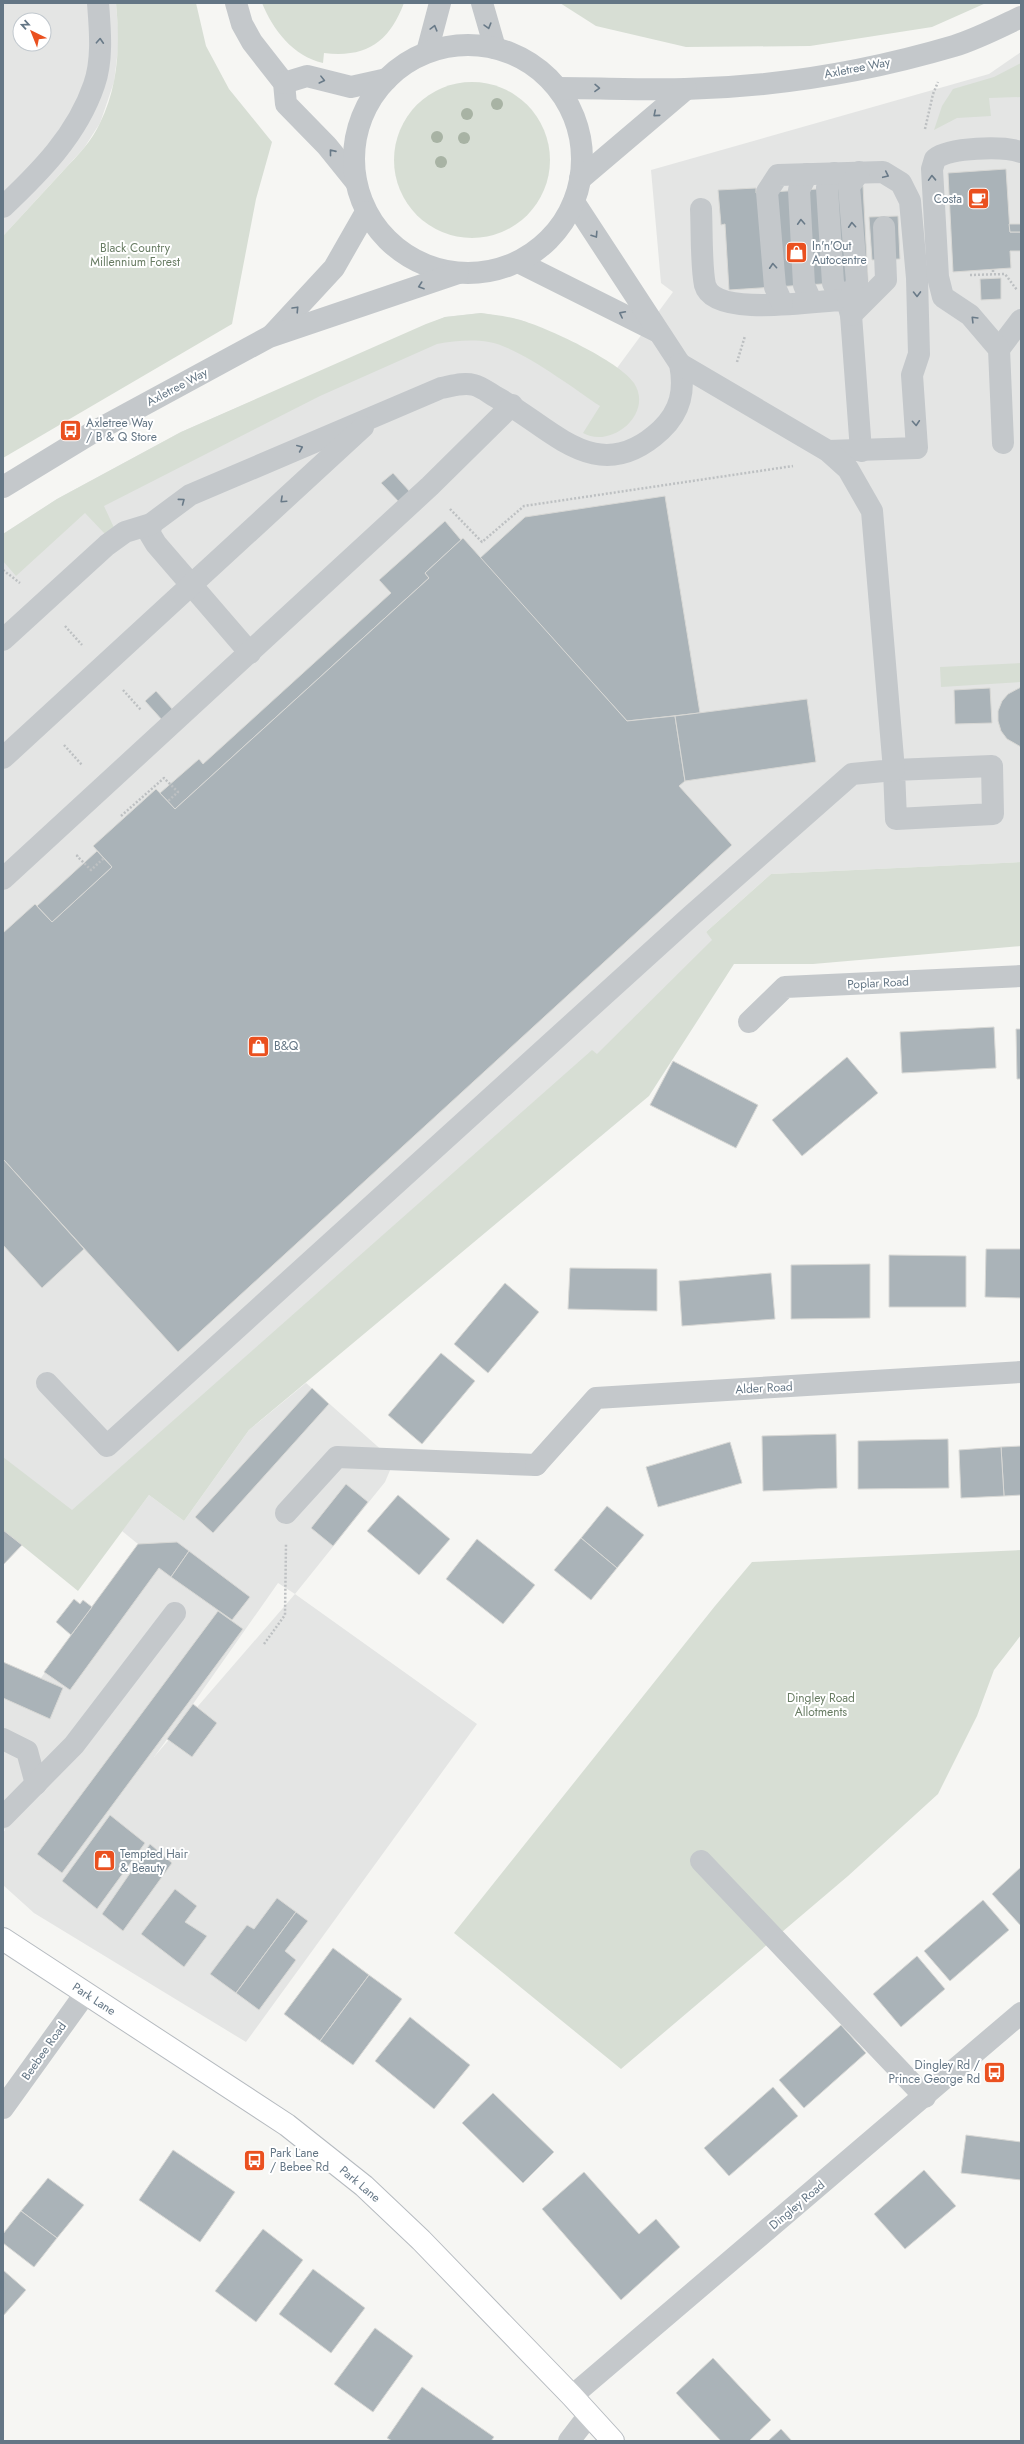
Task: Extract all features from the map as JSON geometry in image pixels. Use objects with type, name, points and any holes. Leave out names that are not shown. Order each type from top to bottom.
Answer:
[{"type":"main road","name":"Park Lane","points":[[3,1939],[287,2125],[364,2186],[421,2240],[572,2396],[613,2441]]},
{"type":"street","points":[[3,207],[42,170],[66,139],[83,109],[96,79],[101,39],[98,3]]},
{"type":"street","points":[[236,3],[242,24],[252,42],[284,83],[286,104],[327,146],[356,182]]},
{"type":"street","points":[[427,52],[440,3]]},
{"type":"street","points":[[482,3],[495,48]]},
{"type":"street","name":"Axletree Way","points":[[558,88],[686,89],[741,86],[872,66],[956,46],[1021,17]]},
{"type":"street","points":[[461,45],[495,48],[518,56],[539,70],[558,88],[574,116],[582,147],[580,179],[574,202],[560,226],[541,247],[518,262],[489,271],[458,273],[421,263],[389,242],[366,212],[356,182],[354,165],[356,134],[368,104],[387,79],[412,60],[427,52],[461,45]]},
{"type":"street","points":[[284,83],[307,76],[351,87],[387,79]]},
{"type":"street","points":[[580,179],[686,89]]},
{"type":"street","points":[[1003,443],[999,349],[970,315],[943,296],[938,277],[932,169],[935,159],[947,152],[1003,148],[1021,152]]},
{"type":"street","points":[[846,306],[856,282],[849,187],[859,172]]},
{"type":"street","points":[[782,303],[775,287],[767,192],[778,175],[883,172],[901,183],[910,201],[917,278],[919,354],[912,375],[918,448],[861,452],[828,451]]},
{"type":"street","points":[[834,173],[827,188],[833,283],[846,306],[861,452]]},
{"type":"street","points":[[807,174],[799,190],[804,285],[811,301]]},
{"type":"street","points":[[47,1383],[107,1446],[691,916],[852,774],[894,770],[992,766],[993,814],[896,819],[894,770],[872,511],[848,469],[828,451],[680,364],[657,332],[574,202]]},
{"type":"street","points":[[701,209],[706,286],[716,299],[731,304],[752,305],[811,301],[846,306],[886,280],[884,227]]},
{"type":"street","name":"Axletree Way","points":[[269,337],[334,268],[366,212]]},
{"type":"street","points":[[518,262],[657,332]]},
{"type":"street","name":"Axletree Way","points":[[3,488],[90,434],[269,337],[458,273]]},
{"type":"street","points":[[999,349],[1021,320]]},
{"type":"street","points":[[3,640],[107,545],[125,532],[151,524],[190,495],[442,388],[460,384],[475,385],[512,405],[574,448],[592,454],[610,455],[630,451],[652,438],[677,411],[683,382],[680,364]]},
{"type":"street","points":[[3,879],[430,486],[512,405]]},
{"type":"street","points":[[3,758],[374,417]]},
{"type":"street","points":[[151,524],[150,534],[156,544],[250,653]]},
{"type":"street","name":"Poplar Road","points":[[749,1022],[785,987],[1021,976]]},
{"type":"street","name":"Alder Road","points":[[286,1513],[337,1457],[536,1465],[596,1398],[1021,1372]]},
{"type":"street","points":[[3,1817],[74,1745],[175,1613]]},
{"type":"street","points":[[3,1739],[27,1751],[36,1784]]},
{"type":"street","points":[[701,1861],[925,2097]]},
{"type":"street","name":"Beebee Road","points":[[3,2108],[85,1994]]},
{"type":"street","name":"Dingley Road","points":[[572,2396],[925,2097],[1021,2013]]},
{"type":"street","points":[[569,2441],[588,2415]]},
{"type":"path","points":[[728,391],[749,323],[752,305]]},
{"type":"path","points":[[430,486],[482,542],[524,506],[800,465],[828,451]]},
{"type":"path","points":[[42,722],[103,788]]},
{"type":"path","points":[[118,818],[164,778],[178,792],[168,801]]},
{"type":"path","points":[[264,1644],[285,1615],[286,1513]]},
{"type":"shaded area","points":[[3,3],[116,3],[119,41],[114,82],[100,123],[84,148],[3,236]]},
{"type":"shaded area","points":[[1021,52],[1021,862],[771,874],[706,932],[713,940],[597,1055],[64,1534],[3,1485],[3,534],[57,499],[181,432],[445,317],[481,313],[521,320],[577,345],[617,368],[673,292],[661,283],[651,170],[989,74]]},
{"type":"shaded area","points":[[306,1383],[394,1461],[385,1482],[295,1594],[477,1724],[246,2042],[34,1913],[3,1885],[3,1833],[5,1830],[3,1828],[3,1662],[41,1678],[138,1544],[122,1531],[149,1495],[184,1521],[249,1430]],"holes":[[[278,1583],[295,1594],[154,1757]]]},
{"type":"green space","name":"Black Country Millennium Forest","points":[[116,3],[196,3],[206,46],[229,89],[272,142],[256,199],[232,324],[3,458],[3,236],[79,154],[97,130],[111,94],[117,64],[118,34]]},
{"type":"green space","points":[[262,3],[404,3],[391,28],[374,44],[364,50],[353,53],[324,53],[323,63],[312,60],[293,48],[278,32]]},
{"type":"green space","points":[[560,3],[986,3],[932,27],[810,46],[686,47],[596,26]]},
{"type":"green space","points":[[1021,63],[1021,97],[989,98],[991,116],[957,118],[934,130],[942,106],[953,89],[994,77]]},
{"type":"green space","points":[[464,82],[480,82],[495,85],[509,91],[522,99],[533,110],[547,137],[550,160],[549,175],[541,197],[533,210],[522,221],[495,235],[480,238],[464,238],[449,235],[435,229],[422,221],[411,210],[397,183],[394,168],[394,152],[397,137],[403,123],[411,110],[422,99],[449,85]]},
{"type":"green space","points":[[481,313],[520,320],[532,324],[564,337],[614,365],[626,374],[634,383],[639,395],[638,406],[634,417],[626,426],[617,432],[606,436],[594,437],[583,433],[600,406],[530,360],[501,345],[489,342],[463,341],[437,344],[320,396],[104,506],[116,532],[105,534],[85,513],[16,576],[3,561],[3,534],[57,499],[181,432],[426,324],[445,317]]},
{"type":"green space","points":[[1021,663],[1021,682],[941,687],[940,667]]},
{"type":"green space","points":[[1021,862],[1021,946],[813,964],[734,964],[649,1096],[249,1430],[184,1521],[149,1495],[78,1591],[3,1530],[3,1457],[72,1510],[592,1050],[597,1054],[712,940],[706,932],[771,874]]},
{"type":"green space","name":"Dingley Road Allotments","points":[[1021,1550],[1021,1635],[994,1670],[977,1716],[938,1794],[848,1876],[621,2069],[454,1933],[715,1606],[752,1562]]},
{"type":"building","name":"Costa","points":[[1006,169],[1010,232],[1021,232],[1021,251],[1010,251],[1011,268],[953,272],[948,173]]},
{"type":"building","name":"In'n'Out Autocentre","points":[[863,186],[868,281],[729,290],[725,224],[721,225],[718,190],[756,188],[756,193]]},
{"type":"building","points":[[898,216],[900,259],[872,260],[869,217]]},
{"type":"building","points":[[1009,224],[1021,224],[1021,232],[1010,232]]},
{"type":"building","points":[[1001,278],[1001,299],[981,300],[980,279]]},
{"type":"building","points":[[393,473],[411,493],[400,503],[381,483]]},
{"type":"building","points":[[665,496],[700,713],[627,721],[480,558],[525,517]]},
{"type":"building","points":[[445,521],[461,540],[425,573],[429,578],[175,809],[160,793],[199,759],[203,764],[391,593],[379,580]]},
{"type":"building","name":"B&Q","points":[[463,538],[627,721],[675,716],[685,781],[679,786],[732,845],[178,1352],[3,1159],[3,933],[35,904],[52,922],[112,867],[93,846],[156,789],[175,809],[429,578],[425,573]]},
{"type":"building","points":[[1021,687],[1021,747],[1007,739],[1001,731],[998,721],[998,711],[1002,701],[1008,694]]},
{"type":"building","points":[[990,688],[992,723],[955,724],[954,690]]},
{"type":"building","points":[[156,691],[174,711],[163,721],[145,701]]},
{"type":"building","points":[[807,699],[816,762],[685,781],[675,716]]},
{"type":"building","points":[[97,851],[112,867],[52,922],[37,906]]},
{"type":"building","points":[[994,1027],[996,1068],[902,1073],[900,1032]]},
{"type":"building","points":[[1016,1029],[1021,1029],[1021,1079],[1017,1079]]},
{"type":"building","points":[[847,1057],[878,1093],[802,1156],[772,1120]]},
{"type":"building","points":[[673,1061],[758,1105],[736,1148],[650,1105]]},
{"type":"building","points":[[3,1159],[84,1249],[42,1288],[3,1245]]},
{"type":"building","points":[[986,1249],[1021,1249],[1021,1298],[985,1297]]},
{"type":"building","points":[[889,1255],[966,1256],[966,1307],[889,1307]]},
{"type":"building","points":[[870,1264],[870,1318],[791,1319],[791,1265]]},
{"type":"building","points":[[570,1268],[657,1269],[657,1311],[568,1309]]},
{"type":"building","points":[[771,1273],[775,1319],[682,1326],[679,1281]]},
{"type":"building","points":[[505,1283],[539,1312],[488,1373],[454,1344]]},
{"type":"building","points":[[441,1353],[475,1381],[422,1444],[388,1415]]},
{"type":"building","points":[[312,1388],[329,1404],[213,1533],[195,1517]]},
{"type":"building","points":[[836,1434],[837,1488],[763,1491],[762,1436]]},
{"type":"building","points":[[948,1439],[949,1488],[858,1489],[858,1441]]},
{"type":"building","points":[[730,1442],[742,1483],[658,1507],[646,1467]]},
{"type":"building","points":[[1021,1446],[1021,1495],[1004,1496],[1001,1447]]},
{"type":"building","points":[[1001,1447],[1004,1496],[961,1498],[959,1450]]},
{"type":"building","points":[[346,1484],[368,1502],[333,1546],[311,1528]]},
{"type":"building","points":[[398,1495],[450,1539],[419,1575],[367,1531]]},
{"type":"building","points":[[607,1506],[644,1535],[617,1568],[581,1538]]},
{"type":"building","points":[[3,1530],[22,1545],[3,1565]]},
{"type":"building","points":[[581,1538],[617,1568],[591,1600],[554,1570]]},
{"type":"building","points":[[477,1539],[535,1585],[503,1624],[446,1579]]},
{"type":"building","points":[[177,1542],[189,1551],[171,1577],[159,1568],[70,1690],[44,1672],[138,1544]]},
{"type":"building","points":[[189,1551],[250,1597],[232,1620],[171,1577]]},
{"type":"building","points":[[74,1599],[80,1604],[83,1600],[92,1607],[71,1635],[56,1622]]},
{"type":"building","points":[[218,1611],[243,1629],[62,1873],[37,1854]]},
{"type":"building","points":[[3,1662],[63,1688],[50,1719],[3,1698]]},
{"type":"building","points":[[193,1704],[217,1723],[192,1757],[167,1739]]},
{"type":"building","name":"Tempted Hair & Beauty","points":[[110,1815],[145,1843],[97,1909],[62,1881]]},
{"type":"building","points":[[150,1844],[172,1863],[123,1931],[102,1914]]},
{"type":"building","points":[[1021,1867],[1021,1926],[992,1894]]},
{"type":"building","points":[[175,1889],[197,1906],[185,1922],[207,1936],[184,1967],[141,1934]]},
{"type":"building","points":[[277,1898],[296,1912],[236,1993],[210,1974],[247,1925],[254,1929]]},
{"type":"building","points":[[983,1900],[1009,1930],[950,1981],[924,1951]]},
{"type":"building","points":[[296,1912],[308,1921],[285,1951],[296,1960],[259,2010],[236,1993]]},
{"type":"building","points":[[333,1948],[369,1975],[320,2041],[284,2014]]},
{"type":"building","points":[[917,1956],[945,1989],[901,2027],[873,1994]]},
{"type":"building","points":[[369,1975],[402,1999],[353,2065],[320,2041]]},
{"type":"building","points":[[410,2017],[470,2065],[434,2109],[375,2061]]},
{"type":"building","points":[[841,2025],[866,2053],[804,2108],[779,2080]]},
{"type":"building","points":[[773,2087],[798,2116],[729,2176],[704,2148]]},
{"type":"building","points":[[493,2093],[554,2152],[523,2183],[462,2123]]},
{"type":"building","points":[[966,2135],[1021,2142],[1021,2180],[961,2173]]},
{"type":"building","points":[[173,2150],[235,2192],[200,2242],[139,2200]]},
{"type":"building","points":[[924,2170],[956,2206],[905,2249],[874,2214]]},
{"type":"building","points":[[584,2172],[639,2234],[656,2219],[680,2247],[621,2300],[542,2209]]},
{"type":"building","points":[[48,2178],[84,2205],[57,2238],[21,2211]]},
{"type":"building","points":[[21,2211],[57,2238],[34,2267],[3,2243],[3,2234]]},
{"type":"building","points":[[263,2229],[303,2260],[256,2322],[215,2291]]},
{"type":"building","points":[[313,2269],[365,2308],[331,2353],[279,2314]]},
{"type":"building","points":[[3,2270],[26,2290],[3,2316]]},
{"type":"building","points":[[375,2328],[413,2356],[373,2412],[334,2384]]},
{"type":"building","points":[[713,2358],[771,2420],[749,2441],[721,2441],[676,2393]]},
{"type":"building","points":[[422,2387],[494,2437],[491,2441],[392,2441],[387,2438]]},
{"type":"building","points":[[781,2429],[792,2441],[768,2441]]},
{"type":"place","name":"Costa","points":[[978,199]]},
{"type":"place","name":"In'n'Out Autocentre","points":[[797,253]]},
{"type":"place","name":"Axletree Way / B & Q Store","points":[[71,430]]},
{"type":"place","name":"B&Q","points":[[258,1046]]},
{"type":"place","name":"Tempted Hair & Beauty","points":[[104,1861]]},
{"type":"place","name":"Dingley Rd / Prince George Rd","points":[[995,2072]]},
{"type":"place","name":"Park Lane / Bebee Rd","points":[[255,2160]]}]
